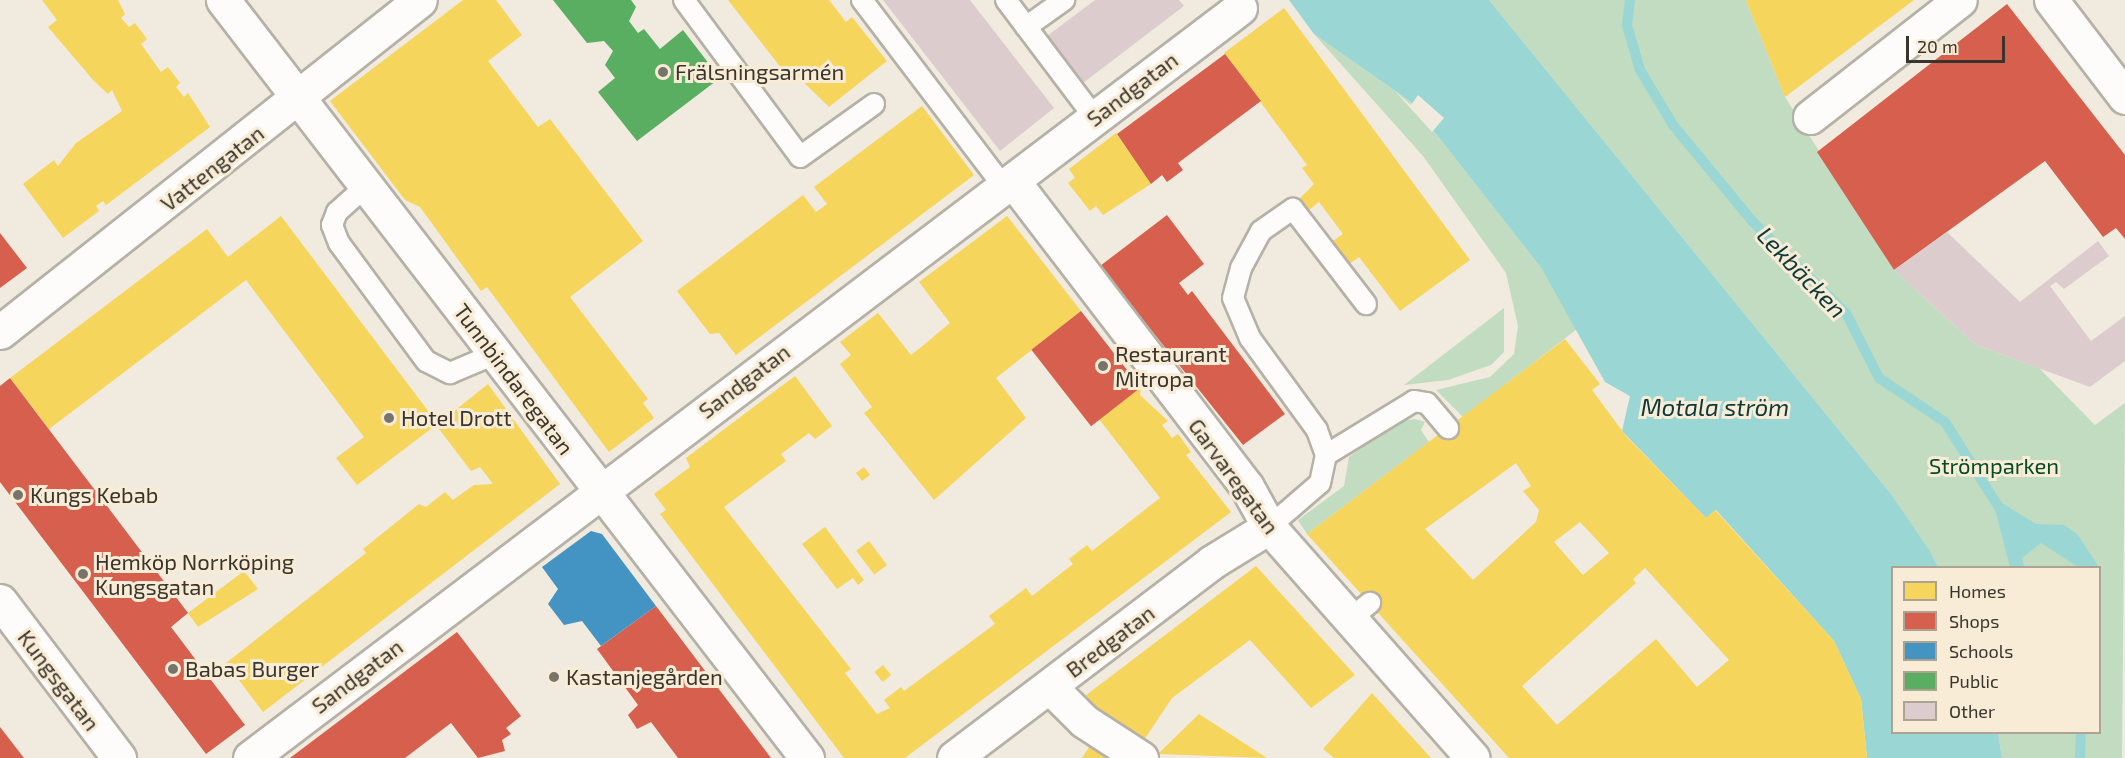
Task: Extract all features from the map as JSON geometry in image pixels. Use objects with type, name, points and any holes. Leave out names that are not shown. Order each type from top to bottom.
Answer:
[{"type":"street","name":"Tunnbindaregatan","points":[[223,0],[298,102],[366,186],[807,758]]},
{"type":"street","name":"Vattengatan","points":[[0,332],[298,102],[320,77],[420,0]]},
{"type":"street","points":[[1810,117],[1960,0]]},
{"type":"street","points":[[2051,0],[2125,97]]},
{"type":"street","name":"Sandgatan","points":[[250,758],[599,490],[1240,8]]},
{"type":"street","name":"Garvaregatan","points":[[1008,184],[1247,487],[1269,527],[1360,611],[1473,758]]},
{"type":"street","name":"Bredgatan","points":[[954,758],[1212,562],[1269,527]]},
{"type":"street","name":"Kungsgatan","points":[[0,601],[119,758]]},
{"type":"street","points":[[1050,687],[1084,721],[1141,758]]},
{"type":"lane","points":[[684,0],[800,157],[874,104]]},
{"type":"lane","points":[[862,0],[1008,184]]},
{"type":"lane","points":[[1006,0],[1095,118]]},
{"type":"lane","points":[[1026,27],[1064,0]]},
{"type":"lane","points":[[366,186],[337,212],[332,225],[339,243],[426,362],[450,373],[495,354]]},
{"type":"lane","points":[[1269,527],[1320,483],[1326,455],[1317,430],[1250,338],[1233,298],[1240,268],[1261,231],[1293,209],[1366,304]]},
{"type":"lane","points":[[1326,455],[1414,401],[1427,403],[1448,428]]},
{"type":"green space","name":"Strömparken","points":[[1489,0],[1746,0],[1785,97],[1894,270],[1976,345],[2039,368],[2095,425],[2125,403],[2122,758],[2002,758],[1998,734],[2101,734],[2101,566],[1937,566],[1891,494]]},
{"type":"green space","points":[[1314,34],[1411,102],[1542,269],[1577,329],[1463,417],[1436,390],[1490,377],[1514,354],[1518,326],[1506,273],[1423,156]]},
{"type":"green space","points":[[1504,308],[1504,352],[1491,365],[1448,380],[1404,385]]},
{"type":"green space","points":[[1415,419],[1425,422],[1421,430],[1429,442],[1307,534],[1298,520],[1344,486],[1349,457],[1400,421]]},
{"type":"water","name":"Motala ström","points":[[1289,0],[1489,0],[1891,494],[1929,550],[1937,566],[1891,566],[1891,734],[1998,734],[2002,758],[1867,758],[1861,699],[1834,641],[1716,510],[1706,518],[1622,431],[1630,396],[1605,382],[1542,269],[1411,102],[1314,34]]},
{"type":"water","points":[[1992,497],[2036,524],[2064,525],[2077,534],[2098,566],[2076,566],[2041,543],[2022,558],[2024,566],[2010,566]]},
{"type":"pier","points":[[1395,91],[1411,105],[1418,95],[1444,118],[1432,132]]},
{"type":"building: Homes","points":[[42,0],[118,0],[125,14],[121,18],[129,27],[135,23],[147,39],[141,44],[161,72],[168,67],[180,83],[176,87],[184,97],[188,93],[210,127],[106,205],[103,201],[96,206],[99,211],[63,238],[23,184],[54,160],[58,166],[76,143],[122,111],[112,90],[108,94],[94,81],[48,27],[57,20]]},
{"type":"building: Homes","points":[[463,0],[496,0],[522,35],[488,61],[538,127],[550,119],[643,241],[570,297],[648,399],[643,403],[654,418],[609,452],[487,287],[481,291],[420,207],[405,200],[330,101]]},
{"type":"building: Homes","points":[[728,0],[829,0],[846,22],[852,17],[887,61],[829,107],[787,66],[782,69]]},
{"type":"building: Homes","points":[[1746,0],[1914,0],[1785,97]]},
{"type":"building: Homes","points":[[1284,8],[1470,260],[1400,311],[1359,257],[1349,264],[1333,241],[1343,234],[1319,202],[1309,210],[1300,198],[1314,184],[1302,168],[1307,165],[1224,53]]},
{"type":"building: Homes","points":[[922,106],[974,175],[736,355],[719,333],[710,334],[677,291],[803,195],[816,212],[827,204],[814,187]]},
{"type":"building: Homes","points":[[1116,133],[1151,184],[1103,215],[1096,206],[1090,211],[1068,183],[1075,178],[1069,169]]},
{"type":"building: Homes","points":[[281,216],[438,424],[488,384],[560,484],[263,712],[226,663],[366,553],[363,549],[419,504],[426,507],[445,492],[453,500],[474,485],[493,484],[480,467],[471,471],[436,425],[357,485],[336,458],[364,437],[246,280],[49,429],[10,378],[207,229],[228,257]]},
{"type":"building: Homes","points":[[1007,216],[1081,311],[996,378],[1026,418],[934,500],[864,413],[872,407],[840,364],[851,355],[840,342],[878,313],[911,355],[950,323],[919,282]]},
{"type":"building: Homes","points":[[1565,339],[1600,384],[1592,390],[1626,436],[1706,518],[1715,510],[1834,641],[1861,699],[1867,758],[1509,758],[1307,534]],"holes":[[[1516,463],[1531,486],[1523,491],[1539,510],[1536,522],[1473,580],[1425,529]],[[1580,522],[1609,553],[1583,575],[1554,542]],[[1645,568],[1729,660],[1697,687],[1656,639],[1557,725],[1522,686],[1636,583],[1633,579]]]},
{"type":"building: Homes","points":[[795,376],[832,426],[815,439],[809,433],[781,454],[786,461],[724,507],[851,669],[845,673],[877,714],[890,708],[884,700],[901,687],[904,691],[995,624],[989,616],[1026,588],[1032,596],[1073,564],[1069,559],[1087,545],[1092,551],[1160,498],[1099,419],[1141,387],[1140,395],[1168,421],[1162,425],[1172,438],[1178,434],[1191,452],[1186,455],[1231,512],[905,758],[844,758],[660,514],[666,510],[654,494],[690,467],[686,458]]},
{"type":"building: Homes","points":[[864,467],[870,475],[862,481],[856,473]]},
{"type":"building: Homes","points":[[825,527],[864,580],[858,585],[853,578],[837,589],[802,544]]},
{"type":"building: Homes","points":[[869,541],[887,565],[874,575],[856,551]]},
{"type":"building: Homes","points":[[1256,566],[1355,675],[1311,708],[1250,640],[1172,698],[1142,743],[1077,702]]},
{"type":"building: Homes","points":[[244,571],[258,589],[198,627],[188,613]]},
{"type":"building: Homes","points":[[883,665],[891,675],[883,682],[874,672]]},
{"type":"building: Homes","points":[[1372,693],[1431,758],[1334,758],[1323,749]]},
{"type":"building: Homes","points":[[1199,714],[1267,758],[1158,754]]},
{"type":"building: Homes","points":[[1093,741],[1117,758],[1082,758]]},
{"type":"building: Shops","points":[[2007,4],[2125,155],[2125,239],[2116,228],[2103,237],[2045,161],[1894,270],[1817,152]]},
{"type":"building: Shops","points":[[1225,54],[1261,101],[1178,163],[1183,170],[1167,182],[1162,175],[1151,184],[1117,134]]},
{"type":"building: Shops","points":[[1167,215],[1204,264],[1179,283],[1188,295],[1192,291],[1285,414],[1243,445],[1100,266]]},
{"type":"building: Shops","points":[[0,233],[27,268],[0,288]]},
{"type":"building: Shops","points":[[1081,311],[1141,387],[1091,426],[1031,350]]},
{"type":"building: Shops","points":[[10,378],[188,613],[171,627],[245,725],[206,754],[0,482],[0,386]]},
{"type":"building: Shops","points":[[656,606],[771,758],[678,758],[651,722],[637,729],[628,715],[638,705],[597,649]]},
{"type":"building: Shops","points":[[457,632],[521,716],[506,728],[511,734],[502,740],[505,751],[478,758],[451,723],[405,758],[290,758]]},
{"type":"building: Shops","points":[[0,727],[24,758],[0,758]]},
{"type":"building: Schools","points":[[591,531],[602,534],[656,606],[601,646],[582,621],[564,625],[548,604],[558,589],[542,567]]},
{"type":"building: Public","name":"Frälsningsarmén","points":[[553,0],[631,0],[636,7],[629,21],[638,33],[644,29],[660,49],[683,30],[720,78],[637,141],[598,92],[615,78],[605,65],[613,51],[604,41],[587,43]]},
{"type":"building: Other","points":[[883,0],[970,0],[1054,108],[1000,151]]},
{"type":"building: Other","points":[[1095,0],[1179,0],[1184,6],[1083,83],[1047,36]]},
{"type":"building: Other","points":[[1947,232],[2020,302],[2098,241],[2109,256],[2064,289],[2056,282],[2050,286],[2091,341],[2125,316],[2125,361],[2090,387],[1976,345],[1894,270]]},
{"type":"waterway","name":"Lekbäcken","points":[[1630,0],[1627,25],[1640,70],[1673,125],[1753,222],[1846,313],[1879,378],[1945,422],[2000,509]]},
{"type":"waterway","name":"Lekbäcken","points":[[2080,758],[2081,734]]},
{"type":"place","name":"Frälsningsarmén","points":[[663,72]]},
{"type":"place","name":"Restaurant Mitropa","points":[[1103,366]]},
{"type":"place","name":"Hotel Drott","points":[[389,418]]},
{"type":"place","name":"Kungs Kebab","points":[[18,495]]},
{"type":"place","name":"Hemköp Norrköping Kungsgatan","points":[[83,574]]},
{"type":"place","name":"Babas Burger","points":[[173,669]]},
{"type":"place","name":"Kastanjegården","points":[[554,677]]}]
